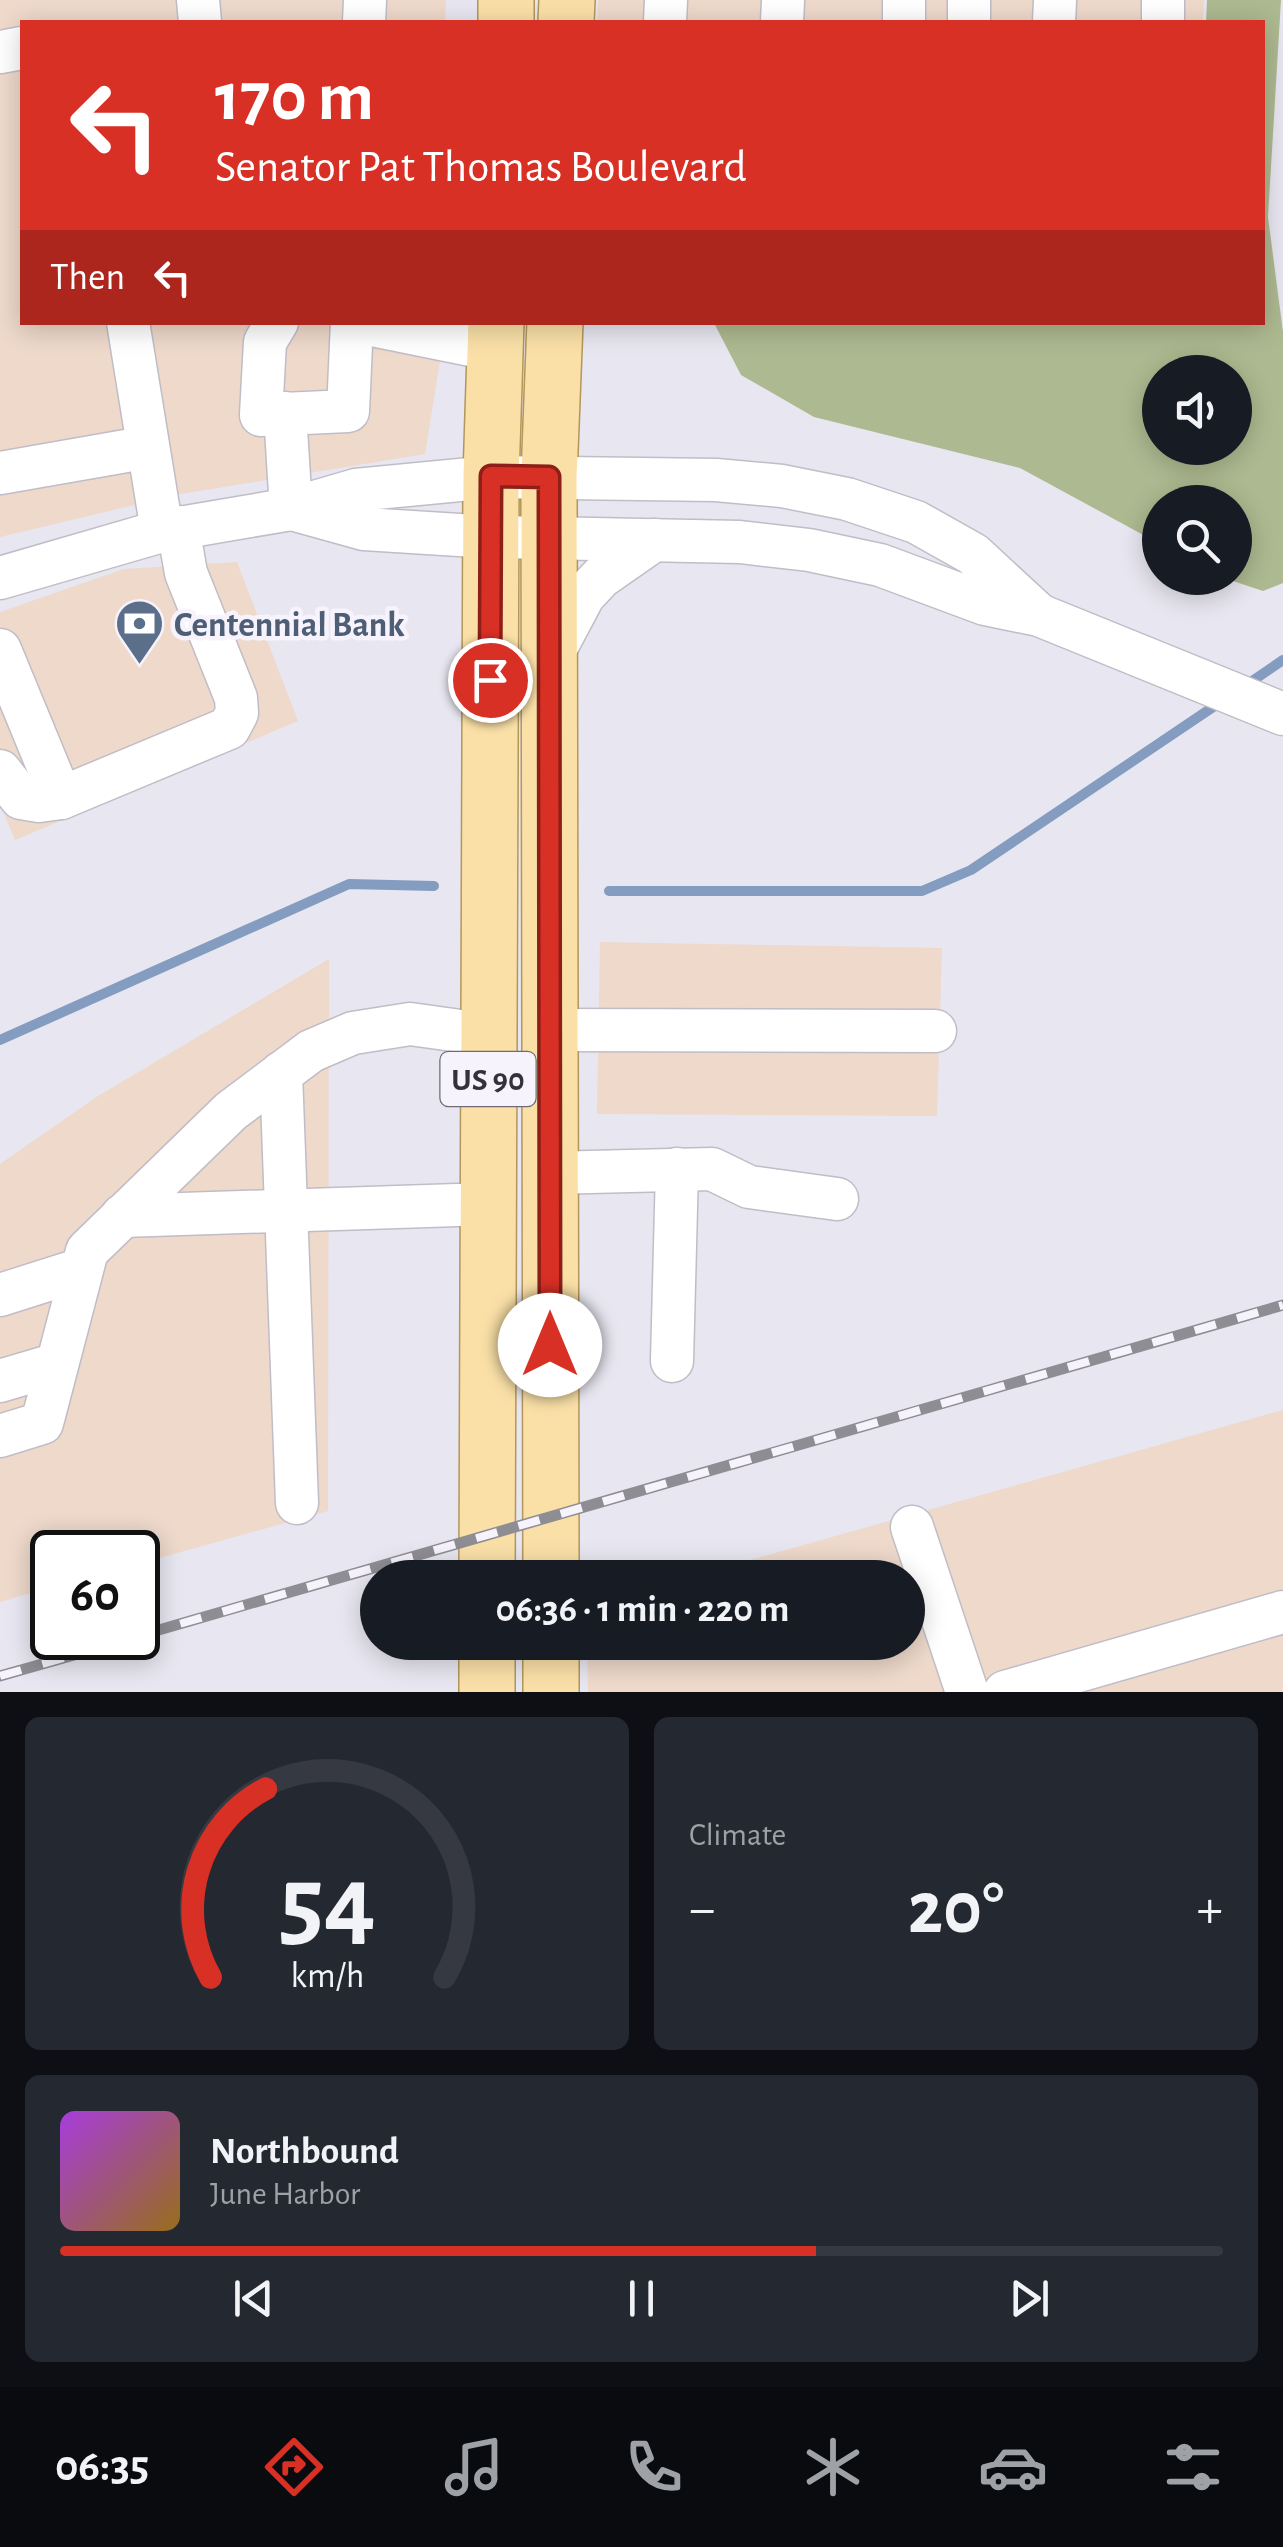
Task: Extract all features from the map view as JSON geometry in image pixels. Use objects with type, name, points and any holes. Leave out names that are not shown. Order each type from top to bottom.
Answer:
[{"type":"main road","name":"US 90","points":[[550,1560],[549,477],[555,325]]},
{"type":"main road","name":"US 90","points":[[487,1560],[491,476],[495,336]]},
{"type":"main road","points":[[489,954],[510,991],[549,1030]]},
{"type":"main road","points":[[488,1035],[505,1043],[549,1111]]},
{"type":"main road","points":[[487,1660],[487,1692]]},
{"type":"main road","points":[[551,1660],[551,1692]]},
{"type":"street","points":[[0,771],[20,798],[40,802],[61,798],[229,728],[236,713],[236,698],[170,529],[129,325]]},
{"type":"street","points":[[275,325],[265,342],[261,415],[348,411],[354,325]]},
{"type":"street","points":[[384,325],[495,336]]},
{"type":"street","points":[[285,413],[291,509]]},
{"type":"street","points":[[0,473],[126,451]]},
{"type":"street","points":[[0,578],[170,529],[291,509],[356,490],[491,476],[716,480],[782,486],[847,499],[916,522],[973,554],[1040,614]]},
{"type":"street","points":[[291,509],[364,529],[740,542],[810,550],[880,565],[985,604],[1040,614],[1283,714]]},
{"type":"street","points":[[549,662],[584,595],[600,577],[654,540]]},
{"type":"street","points":[[0,650],[61,798]]},
{"type":"street","points":[[0,1436],[42,1423],[87,1251],[231,1111],[311,1051],[353,1032],[410,1024],[488,1035]]},
{"type":"street","points":[[549,1030],[935,1032]]},
{"type":"street","points":[[282,1073],[297,1503]]},
{"type":"street","points":[[549,1172],[712,1168],[748,1187],[836,1199]]},
{"type":"street","points":[[672,1360],[677,1170]]},
{"type":"street","points":[[122,1216],[488,1204]]},
{"type":"street","points":[[0,1296],[82,1269]]},
{"type":"street","points":[[0,1381],[57,1364]]},
{"type":"street","points":[[912,1528],[967,1692]]},
{"type":"street","points":[[1004,1692],[1053,1686],[1283,1612]]},
{"type":"shaded area","points":[[0,0],[446,0],[445,20],[20,20],[20,325],[439,325],[440,361],[425,454],[181,494],[0,537]]},
{"type":"shaded area","points":[[598,0],[1204,0],[1203,20],[597,20]]},
{"type":"shaded area","name":"Centennial Bank","points":[[237,562],[298,721],[15,840],[0,804],[0,612],[124,569]]},
{"type":"shaded area","points":[[600,942],[942,948],[937,1116],[597,1114]]},
{"type":"shaded area","points":[[329,959],[328,1511],[160,1558],[160,1530],[30,1530],[30,1593],[0,1602],[0,1164],[98,1096]]},
{"type":"shaded area","points":[[1283,1410],[1283,1692],[588,1692],[587,1660],[925,1660],[925,1560],[750,1560]]},
{"type":"green space","points":[[1207,0],[1281,0],[1268,217],[1283,332],[1283,583],[1263,591],[1252,587],[1252,485],[1142,485],[1142,534],[1020,468],[814,417],[741,375],[715,325],[1265,325],[1265,20],[1206,20]]},
{"type":"waterway","points":[[1245,686],[1283,660]]},
{"type":"waterway","points":[[609,891],[922,891],[971,870],[1222,701]]},
{"type":"waterway","points":[[0,1040],[349,884],[434,886]]},
{"type":"railway","points":[[160,1630],[1283,1305]]},
{"type":"railway","points":[[0,1676],[56,1660]]},
{"type":"place","name":"Centennial Bank","points":[[139,666]]},
{"type":"route","points":[[490,680],[491,476],[549,477],[550,1345]]}]
